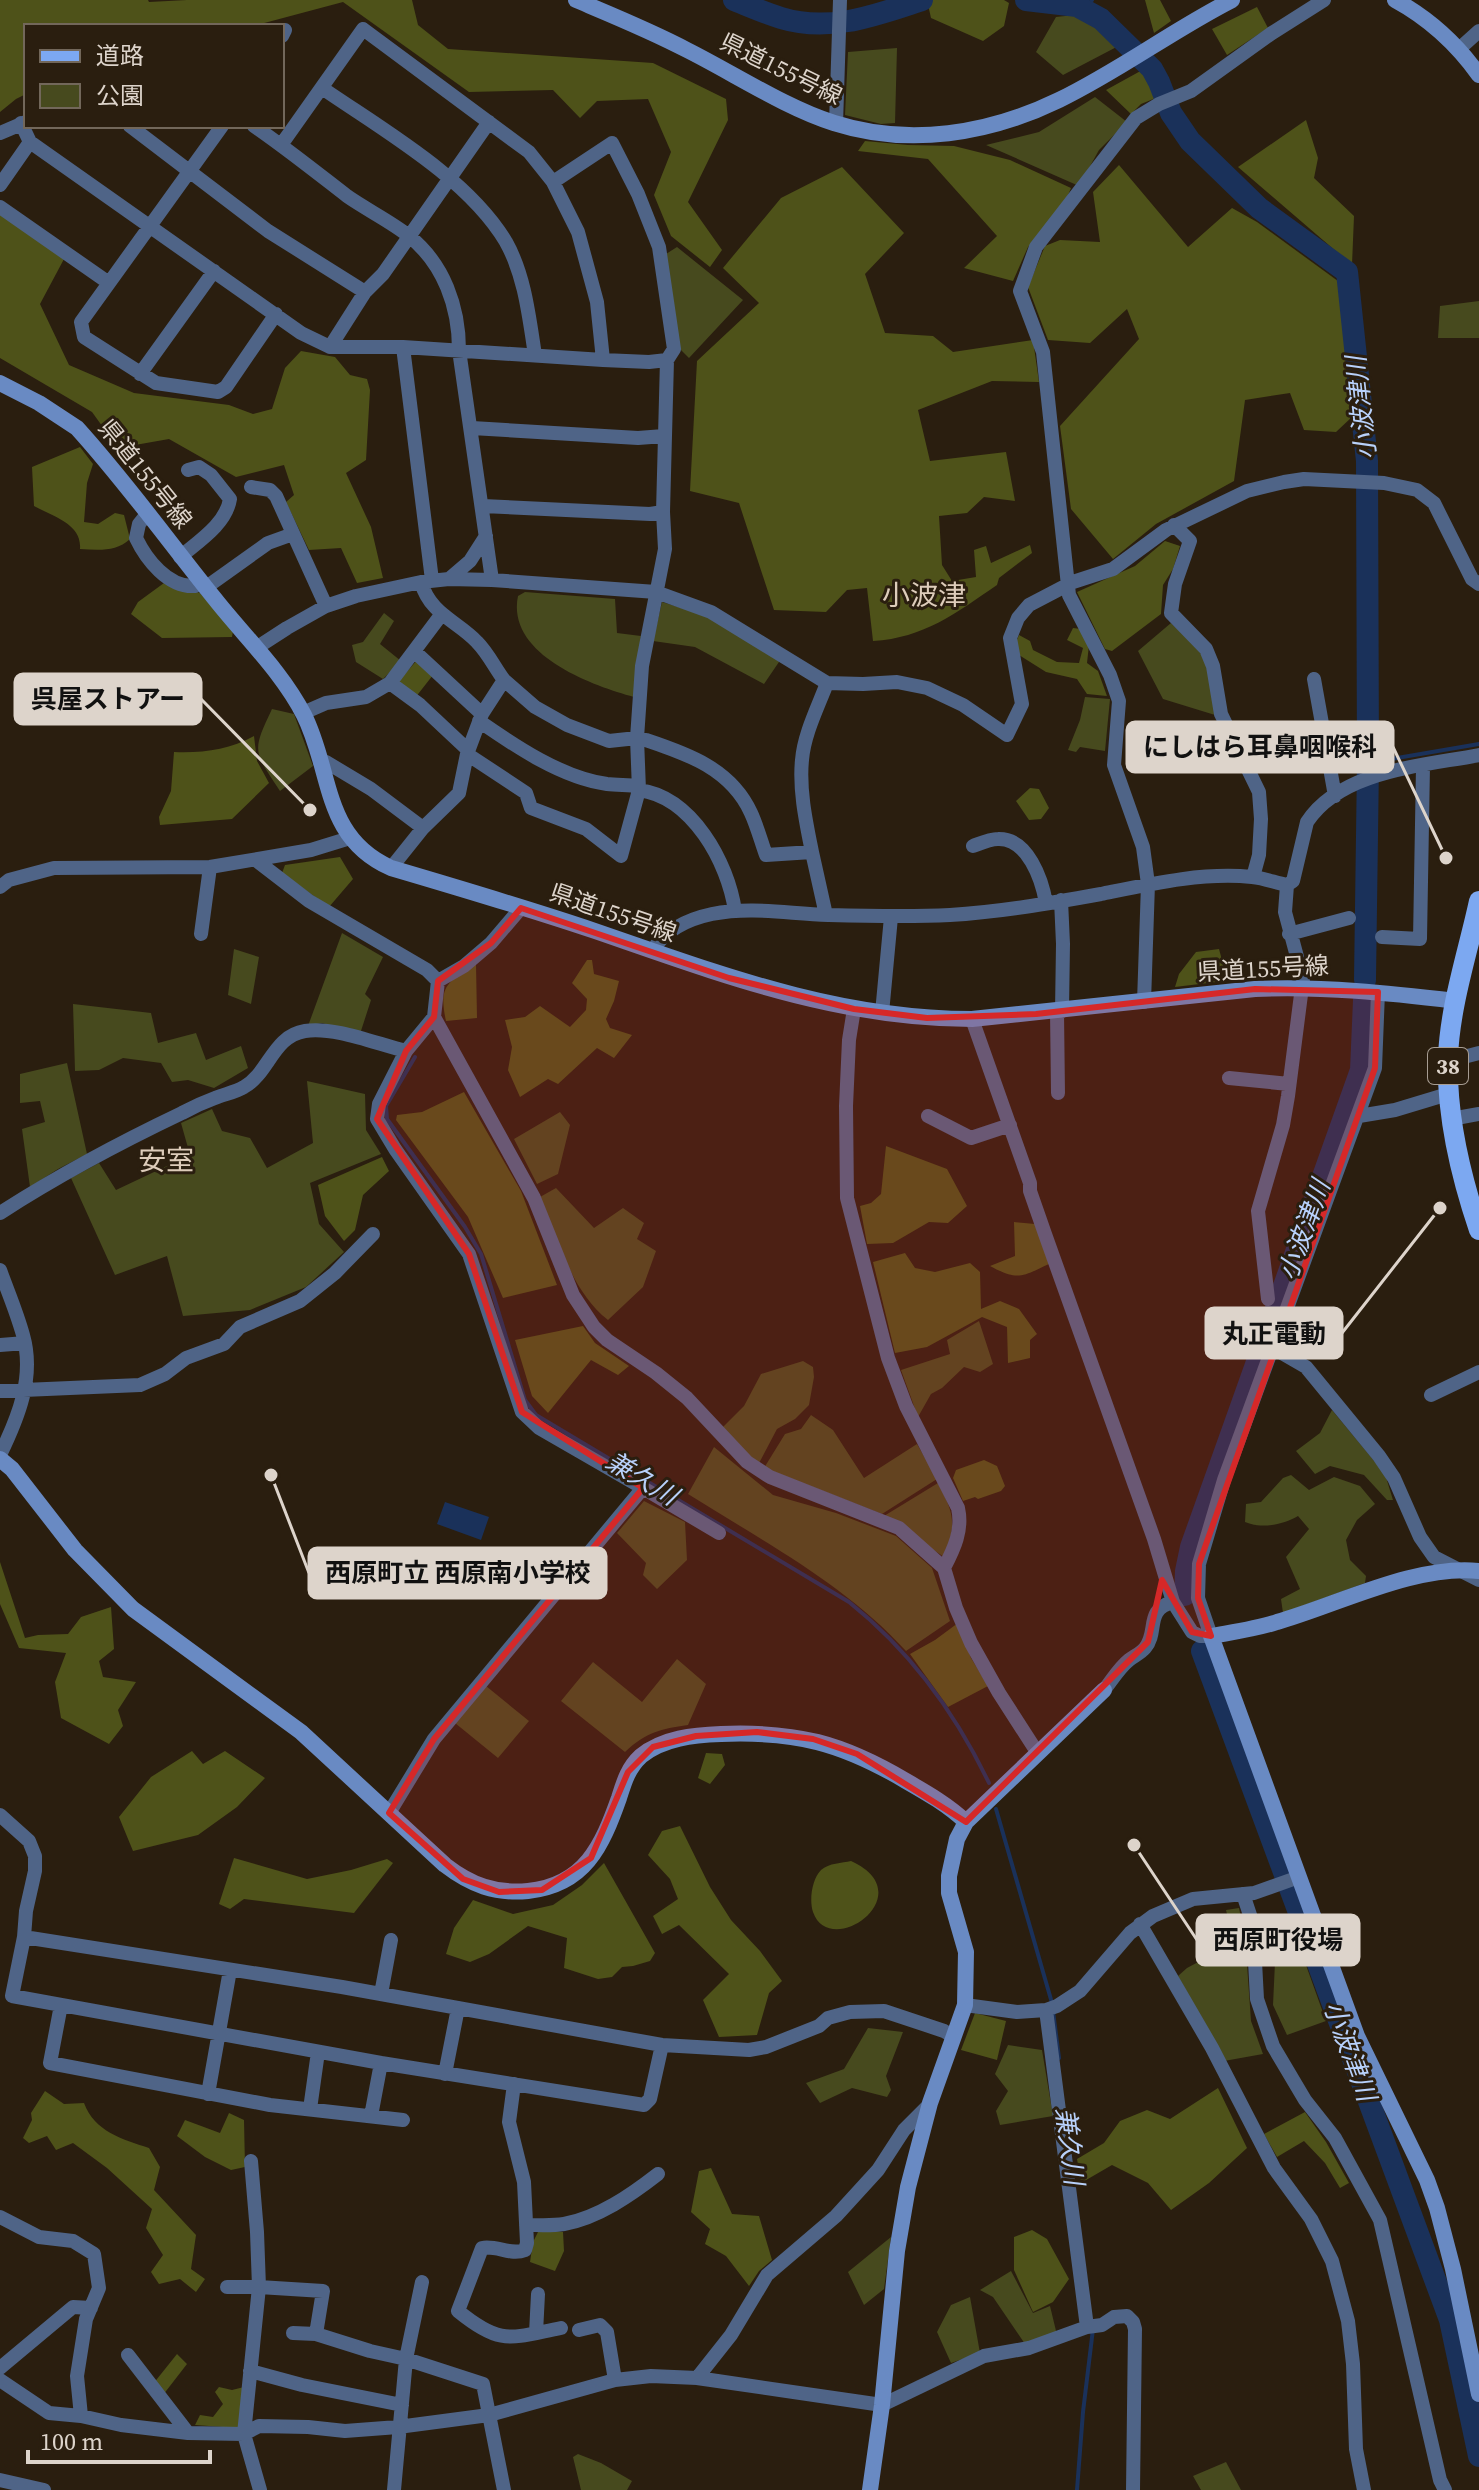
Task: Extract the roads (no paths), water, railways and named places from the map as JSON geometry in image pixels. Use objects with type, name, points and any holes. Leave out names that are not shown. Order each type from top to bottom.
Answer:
[{"type":"main road","name":"38","points":[[1479,901],[1456,1001],[1448,1061],[1451,1119],[1479,1230]]},
{"type":"street","name":"県道155号線","points":[[576,0],[638,26],[836,124],[891,133],[942,135],[1007,122],[1047,106],[1232,0]]},
{"type":"street","points":[[1144,1002],[1148,884],[1143,847],[1114,765],[1119,701],[1110,675],[1067,587],[1043,352],[1020,291],[1036,247],[1136,118],[1165,101],[1191,91],[1324,0]]},
{"type":"street","points":[[1395,0],[1439,29],[1479,75]]},
{"type":"street","points":[[836,124],[840,5]]},
{"type":"street","points":[[281,145],[363,29],[529,152],[553,182],[578,232],[597,302],[603,360]]},
{"type":"street","points":[[1459,49],[1479,31]]},
{"type":"street","points":[[322,88],[450,178],[484,210],[507,244],[523,286],[535,355]]},
{"type":"street","points":[[0,133],[24,122]]},
{"type":"street","points":[[330,347],[365,292],[383,274],[489,122]]},
{"type":"street","points":[[26,128],[30,142],[315,342],[330,347],[403,347],[603,360],[667,360]]},
{"type":"street","points":[[133,128],[268,231],[365,292]]},
{"type":"street","points":[[221,128],[81,322],[84,337],[156,383],[218,392],[226,387],[276,314]]},
{"type":"street","points":[[257,128],[351,198],[410,236],[431,258],[448,285],[459,332],[492,580]]},
{"type":"street","points":[[0,185],[30,142]]},
{"type":"street","points":[[390,683],[420,705],[467,752],[526,793],[531,808],[586,829],[621,856],[638,788],[637,738],[642,666],[665,549],[667,360],[674,349],[659,247],[638,194],[612,143],[553,182]]},
{"type":"street","points":[[0,207],[109,283]]},
{"type":"street","points":[[140,374],[214,271]]},
{"type":"street","points":[[403,347],[426,581],[423,589],[441,615],[479,644],[504,680],[535,707],[567,725],[609,741],[637,738],[678,750],[702,761],[723,776],[751,812],[766,855],[812,852]]},
{"type":"street","name":"県道155号線","points":[[0,383],[39,403],[77,428],[256,648],[303,713],[333,806],[350,838],[371,858],[391,868],[729,978],[882,1013],[972,1019],[1255,989],[1302,987],[1456,1001]]},
{"type":"street","points":[[472,428],[638,438],[664,436]]},
{"type":"street","points":[[180,557],[220,522],[228,510],[230,499],[211,475],[199,467],[188,470]]},
{"type":"street","points":[[256,648],[326,606],[356,596],[426,581],[492,580],[656,592],[711,612],[827,683],[897,682],[927,688],[963,705],[1007,735],[1022,704],[1010,638],[1029,605],[1077,580],[1113,569],[1174,525],[1247,491],[1304,479],[1384,483],[1417,490],[1434,503],[1472,579],[1479,584]]},
{"type":"street","points":[[251,487],[273,492],[326,606]]},
{"type":"street","points":[[483,506],[650,514],[663,512]]},
{"type":"street","points":[[147,514],[139,524],[136,538],[151,562],[179,583],[195,586],[268,543],[293,534]]},
{"type":"street","points":[[1174,525],[1190,541],[1175,584],[1171,613],[1206,649],[1213,666],[1221,714],[1259,792],[1259,855],[1253,877]]},
{"type":"street","points":[[449,579],[470,561],[486,536]]},
{"type":"street","points":[[303,713],[326,703],[366,697],[390,683],[441,615]]},
{"type":"street","points":[[414,651],[480,717],[539,758],[576,775],[605,784],[638,788],[672,801],[691,818],[709,841],[727,878],[735,911]]},
{"type":"street","points":[[1314,679],[1335,796]]},
{"type":"street","points":[[391,868],[423,828],[459,793],[467,752],[480,717],[504,680]]},
{"type":"street","points":[[826,915],[805,814],[802,758],[827,683]]},
{"type":"street","points":[[652,951],[677,926],[711,914],[735,911],[775,910],[891,917],[980,913],[1202,877],[1253,877],[1287,885],[1293,881],[1307,822],[1335,796],[1367,778],[1479,755]]},
{"type":"street","points":[[320,762],[326,762],[371,789],[423,828]]},
{"type":"street","points":[[1382,937],[1420,939],[1423,766]]},
{"type":"street","points":[[0,887],[9,880],[54,868],[210,867],[311,850],[350,838]]},
{"type":"street","points":[[973,846],[1000,839],[1009,840],[1019,847],[1039,872],[1053,902],[1063,944],[1058,1093]]},
{"type":"street","points":[[257,861],[309,901],[427,970],[438,981]]},
{"type":"street","points":[[201,934],[210,867]]},
{"type":"street","points":[[1268,1299],[1258,1211],[1283,1125],[1303,979],[1285,912],[1287,885]]},
{"type":"street","points":[[438,981],[464,966],[491,943],[521,908]]},
{"type":"street","points":[[882,1013],[891,917]]},
{"type":"street","points":[[1289,934],[1349,918]]},
{"type":"street","points":[[438,981],[434,1017],[406,1051],[379,1104],[377,1119],[469,1254],[522,1412],[539,1428],[719,1533]]},
{"type":"street","points":[[1378,992],[1375,1068],[1224,1480],[1199,1564],[1198,1598],[1296,1878],[1357,2036],[1427,2180],[1437,2208],[1479,2394]]},
{"type":"street","points":[[854,1009],[849,1040],[846,1106],[847,1198],[888,1358],[906,1406],[958,1508],[961,1521],[954,1548],[944,1568]]},
{"type":"street","points":[[434,1017],[534,1198],[573,1295],[594,1327],[607,1340],[687,1398],[747,1462],[770,1477],[899,1528],[944,1568],[971,1643],[1037,1752]]},
{"type":"street","points":[[972,1019],[1040,1220],[1172,1576],[1173,1602],[1192,1632],[1211,1636],[1275,1623],[1398,1582],[1461,1569],[1479,1571]]},
{"type":"street","points":[[0,1213],[55,1178],[153,1127],[201,1103],[244,1087],[289,1036],[319,1030],[406,1051]]},
{"type":"street","points":[[1448,1061],[1479,1053]]},
{"type":"street","points":[[1229,1078],[1289,1084]]},
{"type":"street","points":[[1359,1116],[1395,1110],[1448,1094]]},
{"type":"street","points":[[1451,1119],[1479,1114]]},
{"type":"street","points":[[928,1116],[971,1138],[1010,1125]]},
{"type":"street","points":[[0,1391],[140,1385],[165,1374],[186,1358],[224,1344],[240,1327],[300,1301],[335,1273],[373,1234]]},
{"type":"street","points":[[0,1270],[6,1305],[25,1343],[26,1373],[18,1415],[0,1457],[75,1550],[125,1602],[161,1632],[301,1732],[463,1879],[499,1892],[542,1890],[560,1884],[591,1858],[607,1829],[633,1764],[653,1747],[694,1736],[757,1732],[813,1739],[857,1754],[945,1805],[966,1822]]},
{"type":"street","points":[[0,1345],[25,1343]]},
{"type":"street","points":[[1273,1348],[1306,1367],[1388,1469],[1420,1537],[1434,1557],[1479,1580]]},
{"type":"street","points":[[1431,1395],[1479,1372]]},
{"type":"street","points":[[389,1813],[434,1739],[643,1488]]},
{"type":"street","points":[[870,2490],[897,2251],[908,2187],[930,2103],[965,2005],[966,1952],[949,1893],[949,1876],[957,1839],[966,1822],[1104,1690],[1121,1668],[1144,1649],[1156,1612],[1173,1602]]},
{"type":"street","points":[[0,1815],[29,1841],[35,1856],[35,1871],[12,1996],[381,2063],[644,2105],[650,2099],[662,2045]]},
{"type":"street","points":[[965,2005],[1000,2011],[1051,2008],[1080,1991],[1140,1924],[1193,1899],[1249,1894],[1296,1878]]},
{"type":"street","points":[[1249,1894],[1257,1999],[1273,2046],[1305,2100],[1335,2138],[1380,2220],[1440,2480],[1445,2490]]},
{"type":"street","points":[[1140,1924],[1212,2048],[1274,2168],[1311,2219],[1332,2261],[1348,2321],[1356,2449],[1364,2490]]},
{"type":"street","points":[[24,1937],[381,1994],[662,2045],[749,2050],[766,2047],[819,2026],[828,2018],[850,2012],[884,2011],[954,2037]]},
{"type":"street","points":[[381,1994],[391,1940]]},
{"type":"street","points":[[208,2094],[230,1970]]},
{"type":"street","points":[[61,2005],[50,2063],[270,2105],[403,2120]]},
{"type":"street","points":[[445,2074],[458,2008]]},
{"type":"street","points":[[1051,2008],[1093,2326]]},
{"type":"street","points":[[310,2109],[318,2052]]},
{"type":"street","points":[[371,2116],[381,2063]]},
{"type":"street","points":[[514,2084],[509,2122],[524,2182],[527,2243],[525,2250],[518,2253],[490,2246],[482,2248],[458,2311],[482,2330],[503,2337],[561,2328]]},
{"type":"street","points":[[697,2378],[731,2335],[767,2275],[836,2216],[878,2170],[904,2130],[930,2103]]},
{"type":"street","points":[[251,2161],[259,2287],[244,2434],[260,2490]]},
{"type":"street","points":[[526,2225],[565,2223],[601,2211],[658,2174]]},
{"type":"street","points":[[0,2217],[39,2237],[73,2241],[94,2254],[99,2288],[86,2319],[77,2376],[81,2416]]},
{"type":"street","points":[[394,2490],[406,2359],[422,2282]]},
{"type":"street","points":[[227,2287],[323,2291],[316,2334]]},
{"type":"street","points":[[536,2333],[538,2294]]},
{"type":"street","points":[[0,2368],[73,2307],[91,2308]]},
{"type":"street","points":[[0,2380],[49,2413],[188,2433],[244,2434],[259,2426],[345,2431],[398,2427],[489,2415],[615,2380],[651,2376],[697,2378],[882,2405],[984,2356],[1029,2348],[1114,2317],[1127,2316],[1135,2329],[1133,2490]]},
{"type":"street","points":[[579,2330],[600,2325],[607,2332],[615,2380]]},
{"type":"street","points":[[293,2333],[316,2334],[483,2384],[504,2490]]},
{"type":"street","points":[[128,2355],[188,2433]]},
{"type":"street","points":[[250,2371],[402,2405]]},
{"type":"street","points":[[0,2480],[44,2490]]},
{"type":"water","points":[[445,1502],[489,1517],[481,1540],[437,1524]]},
{"type":"waterway","name":"小波津川","points":[[734,0],[781,18],[817,24],[853,20],[922,0]]},
{"type":"waterway","name":"小波津川","points":[[1026,0],[1077,6],[1101,19],[1152,69],[1171,113],[1190,141],[1259,208],[1347,272],[1367,461],[1365,980]]},
{"type":"waterway","points":[[1086,9],[1092,0]]},
{"type":"waterway","points":[[1368,763],[1479,744]]},
{"type":"waterway","name":"小波津川","points":[[1185,1595],[1191,1547],[1361,1070],[1364,1000]]},
{"type":"waterway","name":"兼久川","points":[[415,1057],[386,1106],[387,1119],[481,1254],[525,1400],[536,1415],[849,1602],[892,1641],[929,1685],[962,1732],[989,1783]]},
{"type":"waterway","name":"小波津川","points":[[1202,1651],[1450,2320],[1479,2456]]},
{"type":"waterway","name":"兼久川","points":[[996,1809],[1052,2003]]},
{"type":"waterway","name":"兼久川","points":[[1053,2011],[1059,2058]]},
{"type":"waterway","name":"兼久川","points":[[1077,2490],[1093,2329]]},
{"type":"place","name":"呉屋ストアー","points":[[310,810]]},
{"type":"place","name":"にしはら耳鼻咽喉科","points":[[1446,858]]},
{"type":"place","name":"丸正電動","points":[[1440,1208]]},
{"type":"place","name":"西原町立 西原南小学校","points":[[271,1475]]},
{"type":"place","name":"西原町役場","points":[[1134,1845]]},
{"type":"district","name":"小波津","points":[[924,595]]},
{"type":"district","name":"安室","points":[[166,1160]]}]
